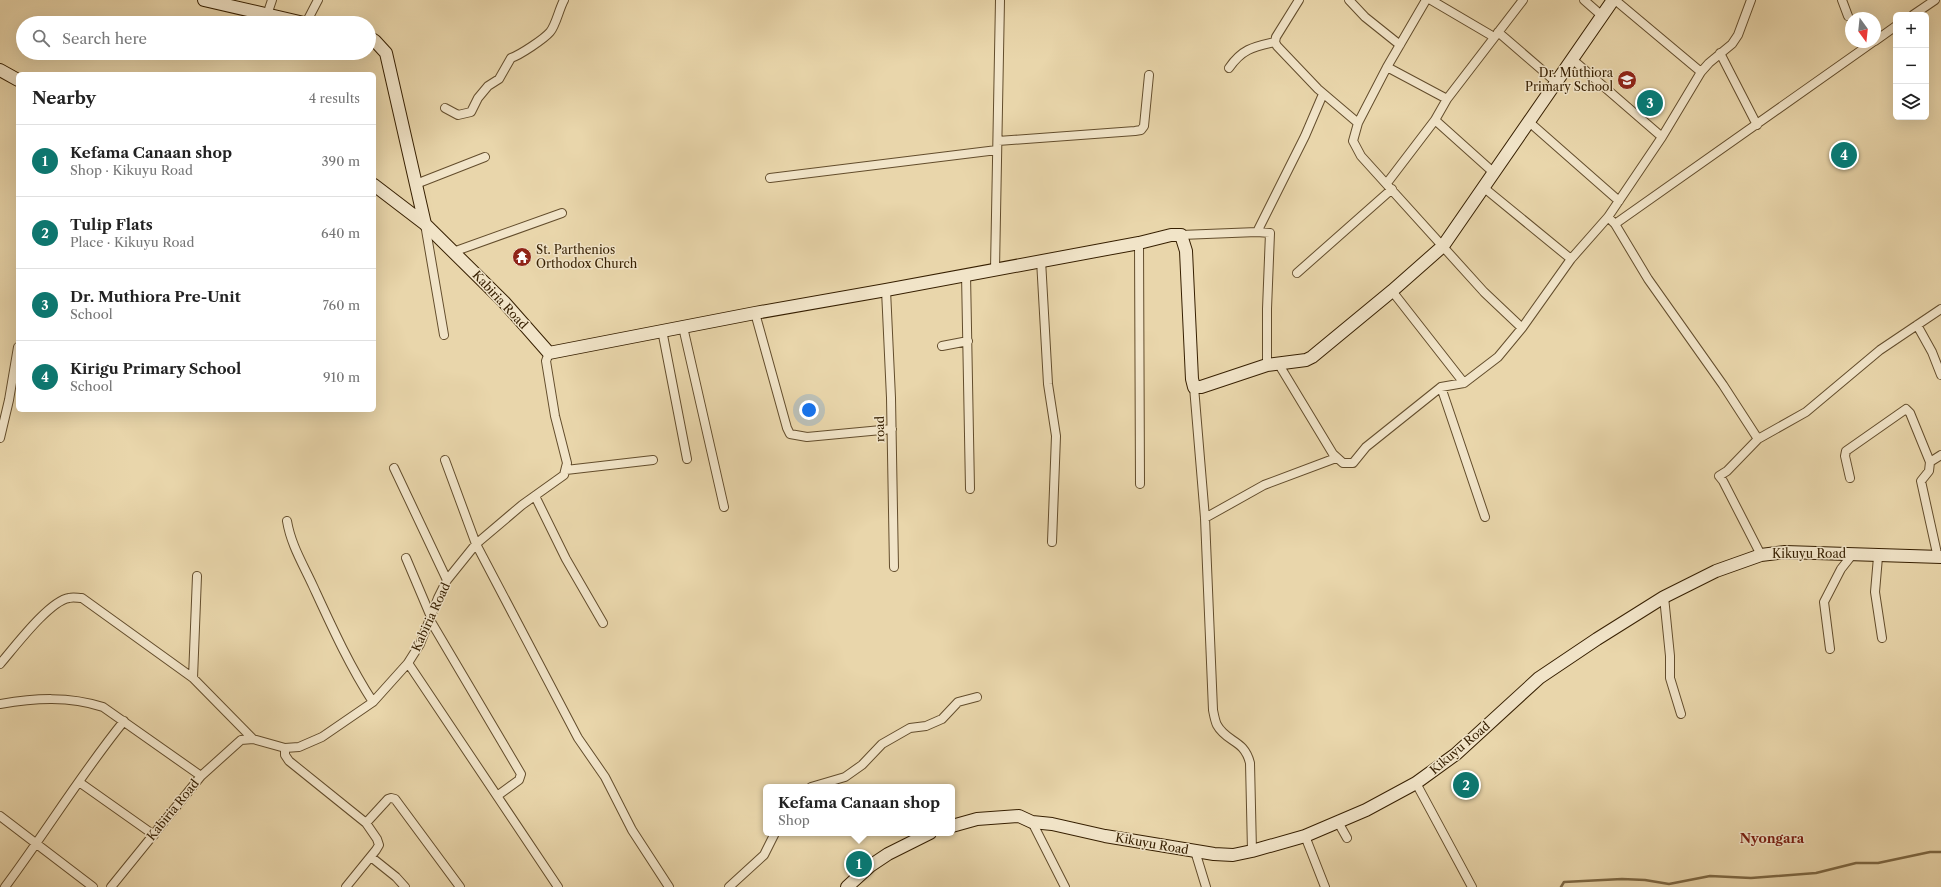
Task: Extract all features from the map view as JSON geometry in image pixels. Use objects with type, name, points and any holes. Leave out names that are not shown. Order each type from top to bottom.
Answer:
[{"type":"main road","points":[[204,0],[272,16]]},
{"type":"main road","points":[[549,353],[755,312],[886,290],[1139,243],[1172,235],[1181,235],[1186,251],[1192,379],[1194,387],[1201,387],[1272,364],[1306,360],[1312,357],[1392,291],[1443,246],[1601,15],[1614,0]]},
{"type":"main road","points":[[376,42],[386,52],[425,224]]},
{"type":"main road","points":[[0,70],[16,79]]},
{"type":"main road","name":"Kabiria Road","points":[[376,187],[425,224],[504,302],[549,353]]},
{"type":"main road","name":"Kikuyu Road","points":[[955,825],[977,819],[1019,816],[1032,822],[1052,824],[1105,836],[1214,854],[1252,852],[1305,836],[1366,810],[1416,783],[1456,754],[1540,678],[1597,639],[1664,598],[1716,571],[1761,555],[1785,552],[1939,558]]},
{"type":"main road","points":[[847,887],[870,866],[888,854],[924,836]]},
{"type":"street","points":[[267,15],[272,0]]},
{"type":"street","points":[[309,16],[318,0]]},
{"type":"street","points":[[445,108],[458,115],[471,112],[478,98],[488,86],[499,79],[512,58],[520,56],[551,31],[564,0]]},
{"type":"street","points":[[995,269],[1000,0]]},
{"type":"street","points":[[1229,68],[1237,57],[1248,49],[1275,42],[1299,0]]},
{"type":"street","points":[[1349,0],[1365,17],[1400,45]]},
{"type":"street","points":[[1426,0],[1387,67],[1358,123],[1353,141],[1354,145],[1361,156],[1390,186],[1484,292],[1522,328]]},
{"type":"street","points":[[1431,0],[1496,34],[1556,82]]},
{"type":"street","points":[[1297,273],[1390,186],[1435,120],[1447,99],[1496,34],[1524,0]]},
{"type":"street","points":[[1584,0],[1601,15]]},
{"type":"street","points":[[1614,0],[1701,72]]},
{"type":"street","points":[[1181,235],[1268,232],[1271,236],[1267,310],[1272,364],[1336,458],[1343,463],[1353,463],[1366,447],[1441,387],[1464,383],[1498,356],[1522,328],[1571,259],[1608,217],[1662,137],[1701,72],[1720,53],[1732,44],[1738,35],[1751,0]]},
{"type":"street","points":[[1842,0],[1846,12]]},
{"type":"street","points":[[1917,12],[1935,0]]},
{"type":"street","points":[[1881,36],[1893,28]]},
{"type":"street","points":[[1275,42],[1277,46],[1323,94],[1358,123]]},
{"type":"street","points":[[1615,224],[1864,48]]},
{"type":"street","points":[[1720,53],[1757,125]]},
{"type":"street","points":[[1572,59],[1662,137]]},
{"type":"street","points":[[1387,67],[1447,99]]},
{"type":"street","points":[[998,141],[1141,130],[1144,126],[1149,75]]},
{"type":"street","points":[[1257,232],[1305,136],[1323,94]]},
{"type":"street","points":[[1435,120],[1493,172]]},
{"type":"street","points":[[1528,121],[1619,201]]},
{"type":"street","points":[[770,178],[997,150]]},
{"type":"street","points":[[416,184],[485,157]]},
{"type":"street","points":[[1483,187],[1571,259]]},
{"type":"street","points":[[454,252],[562,213]]},
{"type":"street","points":[[1608,217],[1615,224],[1648,279],[1706,359],[1758,439]]},
{"type":"street","points":[[425,224],[444,335]]},
{"type":"street","points":[[1139,243],[1140,484]]},
{"type":"street","points":[[1041,260],[1048,384],[1056,436],[1052,542]]},
{"type":"street","points":[[966,274],[970,489]]},
{"type":"street","name":"road","points":[[886,290],[892,429],[894,567]]},
{"type":"street","points":[[1392,291],[1464,383]]},
{"type":"street","points":[[1761,555],[1719,476],[1727,471],[1758,439],[1806,412],[1880,350],[1941,309]]},
{"type":"street","points":[[755,312],[787,428],[790,434],[807,437],[892,429]]},
{"type":"street","points":[[1917,325],[1932,352],[1941,375]]},
{"type":"street","points":[[683,327],[724,507]]},
{"type":"street","points":[[662,330],[687,458]]},
{"type":"street","points":[[942,346],[968,340]]},
{"type":"street","points":[[549,353],[546,361],[555,416],[567,463],[566,470],[653,460]]},
{"type":"street","points":[[0,438],[9,400],[16,359]]},
{"type":"street","points":[[1194,387],[1204,518],[1213,710],[1217,725],[1224,734],[1243,746],[1248,754],[1250,763],[1252,852]]},
{"type":"street","points":[[1441,387],[1485,516]]},
{"type":"street","points":[[1850,478],[1845,456],[1846,451],[1906,409],[1910,413],[1930,462],[1929,471],[1921,481],[1939,558]]},
{"type":"street","points":[[1930,462],[1941,455]]},
{"type":"street","points":[[1204,518],[1264,486],[1336,458]]},
{"type":"street","points":[[445,460],[476,544],[578,738],[605,778],[632,830],[669,887]]},
{"type":"street","points":[[394,468],[448,580]]},
{"type":"street","name":"Kabiria Road","points":[[111,887],[201,776],[241,740],[253,739],[285,748],[299,747],[322,737],[373,702],[408,663],[420,644],[430,618],[448,580],[476,544],[535,496],[564,475],[566,470]]},
{"type":"street","points":[[535,496],[566,559],[603,624]]},
{"type":"street","points":[[287,521],[290,537],[295,550],[342,648],[373,702]]},
{"type":"street","points":[[1830,649],[1824,602],[1841,569],[1852,555]]},
{"type":"street","points":[[1878,556],[1875,592],[1882,638]]},
{"type":"street","points":[[406,558],[430,618],[521,774],[520,780],[497,796]]},
{"type":"street","points":[[193,678],[197,576]]},
{"type":"street","points":[[0,664],[34,623],[59,603],[69,598],[82,598],[193,678],[253,739]]},
{"type":"street","points":[[1664,598],[1670,656],[1670,678],[1681,714]]},
{"type":"street","points":[[408,663],[558,887]]},
{"type":"street","points":[[820,784],[845,777],[862,765],[882,744],[910,728],[926,726],[942,719],[958,702],[978,697]]},
{"type":"street","points":[[0,704],[60,698],[88,702],[103,707],[201,776]]},
{"type":"street","points":[[5,887],[124,721]]},
{"type":"street","points":[[285,748],[289,761],[366,823],[377,839],[379,844],[371,857],[346,887]]},
{"type":"street","points":[[79,782],[154,835]]},
{"type":"street","points":[[1416,783],[1472,887]]},
{"type":"street","points":[[366,823],[388,799],[395,799],[460,887]]},
{"type":"street","points":[[0,816],[38,843],[93,887]]},
{"type":"street","points":[[1032,822],[1065,887]]},
{"type":"street","points":[[1338,822],[1347,838]]},
{"type":"street","points":[[729,887],[764,855],[774,836]]},
{"type":"street","points":[[1305,836],[1325,887]]},
{"type":"street","points":[[1195,851],[1206,887]]},
{"type":"street","points":[[371,857],[396,876],[405,887]]},
{"type":"waterway","points":[[1561,887],[1564,882],[1622,879],[1645,880],[1669,884],[1710,876],[1751,878],[1816,873],[1856,863],[1878,863],[1930,852],[1941,852]]},
{"type":"place","name":"Dr. Muthiora Primary School","points":[[1627,80]]},
{"type":"place","name":"Dr. Muthiora Pre-Unit","points":[[1650,103]]},
{"type":"place","name":"Kirigu Primary School","points":[[1844,155]]},
{"type":"place","name":"St. Parthenios Orthodox Church","points":[[522,257]]},
{"type":"place","name":"Tulip Flats","points":[[1466,785]]},
{"type":"place","name":"Kefama Canaan shop","points":[[859,864]]},
{"type":"district","name":"Nyongara","points":[[1772,838]]}]
